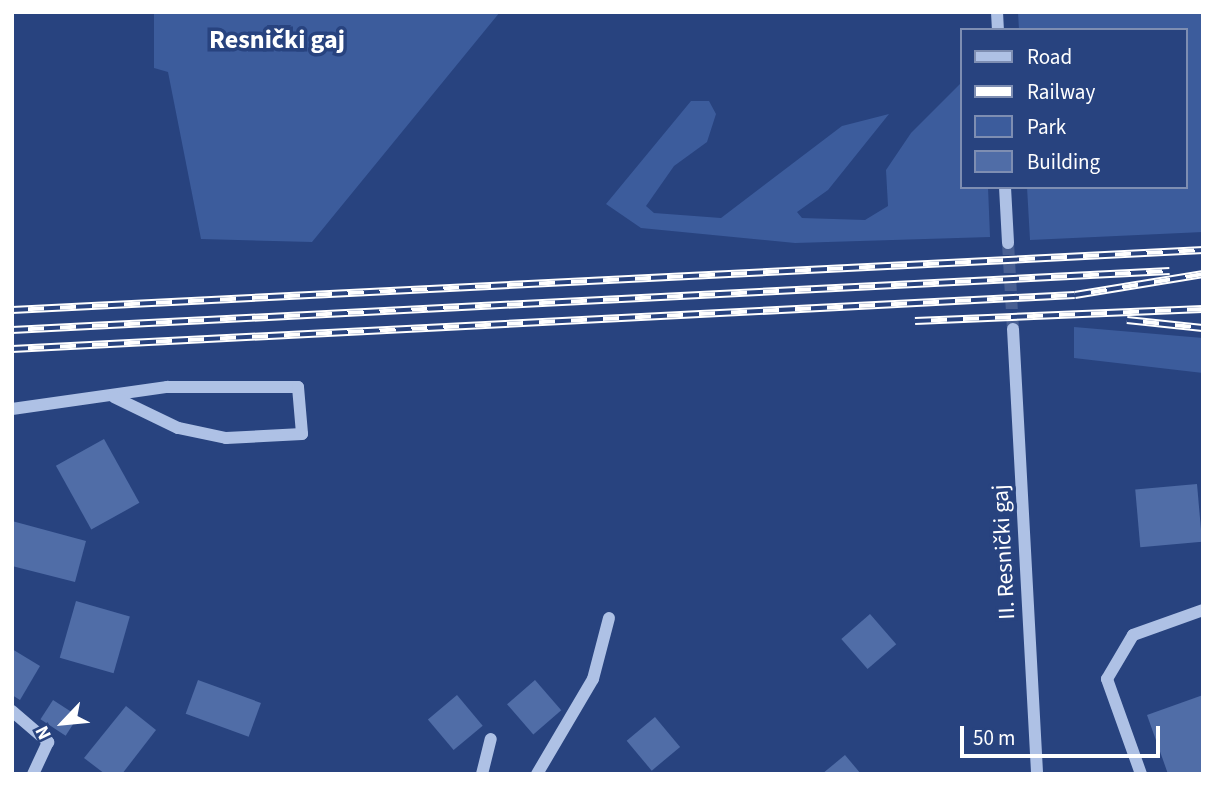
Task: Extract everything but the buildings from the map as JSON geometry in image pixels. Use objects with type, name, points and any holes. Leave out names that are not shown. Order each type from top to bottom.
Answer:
[{"type":"street","points":[[1006,189],[1008,243]]},
{"type":"street","name":"II. Resnički gaj","points":[[1013,329],[1037,774]]},
{"type":"street","points":[[12,409],[114,397],[167,387],[298,387],[302,435],[226,438],[190,431],[114,397]]},
{"type":"street","points":[[1141,774],[1107,680],[1133,635],[1203,610]]},
{"type":"street","points":[[537,774],[593,679],[609,618]]},
{"type":"street","points":[[12,711],[48,742],[33,774]]},
{"type":"street","points":[[482,774],[491,739]]},
{"type":"green space","points":[[154,12],[500,12],[312,242],[201,239],[168,72],[154,68]]},
{"type":"green space","points":[[1018,12],[1203,12],[1203,232],[1030,240],[1027,189],[1187,189],[1187,28],[1019,28]]},
{"type":"green space","points":[[960,84],[960,189],[988,189],[990,237],[795,243],[641,228],[606,204],[691,101],[709,101],[716,114],[707,142],[674,166],[646,206],[654,213],[721,218],[842,126],[889,114],[828,190],[797,212],[802,218],[865,220],[888,206],[886,170],[911,133]]},
{"type":"green space","points":[[1074,327],[1203,338],[1203,373],[1074,358]]},
{"type":"tunnel","points":[[1008,243],[1013,329]]},
{"type":"railway","points":[[12,310],[1203,250]]},
{"type":"railway","points":[[12,330],[1169,271]]},
{"type":"railway","points":[[12,349],[1075,295],[1203,274]]},
{"type":"railway","points":[[915,321],[1203,309]]},
{"type":"railway","points":[[1127,320],[1203,328]]},
{"type":"district","name":"Resnički gaj","points":[[277,40]]}]
